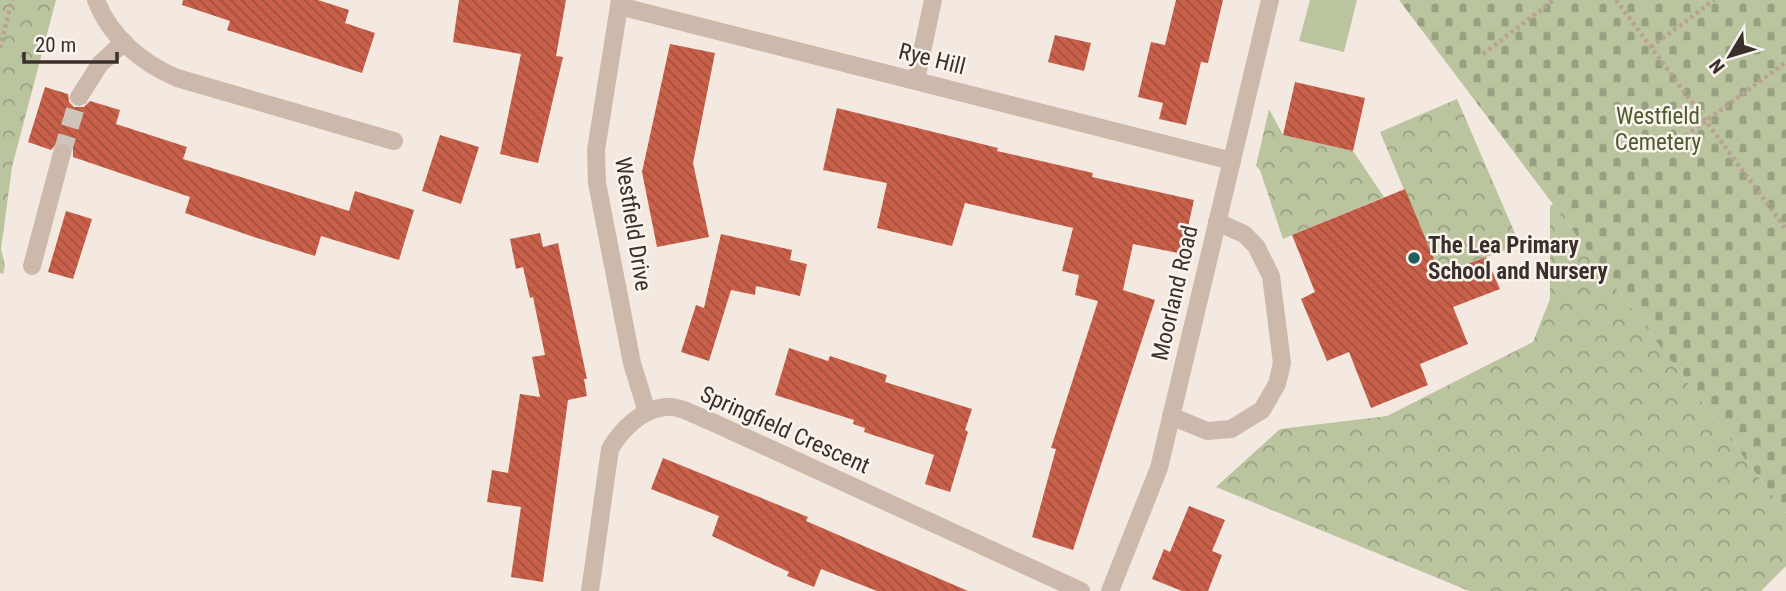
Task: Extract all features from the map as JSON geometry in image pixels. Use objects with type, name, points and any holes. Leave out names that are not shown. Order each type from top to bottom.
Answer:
[{"type":"street","points":[[96,0],[124,43],[141,59],[177,78],[394,141]]},
{"type":"street","points":[[916,80],[933,0]]},
{"type":"street","name":"Moorland Road","points":[[1110,591],[1159,468],[1270,0]]},
{"type":"street","name":"Rye Hill","points":[[620,3],[1232,161]]},
{"type":"street","name":"Westfield Drive","points":[[620,3],[596,150],[597,183],[632,363],[648,412]]},
{"type":"street","points":[[79,97],[100,64],[124,43]]},
{"type":"street","points":[[32,267],[62,153]]},
{"type":"street","points":[[1171,416],[1207,431],[1231,429],[1262,410],[1278,384],[1282,363],[1271,276],[1256,246],[1244,234],[1217,222]]},
{"type":"street","name":"Springfield Crescent","points":[[648,412],[666,407],[712,422],[1081,591]]},
{"type":"street","points":[[590,591],[610,449],[618,434],[648,412]]},
{"type":"path","points":[[0,48],[12,0]]},
{"type":"path","points":[[1483,54],[1554,0]]},
{"type":"path","points":[[1616,0],[1786,229]]},
{"type":"path","points":[[1651,47],[1714,0]]},
{"type":"path","points":[[1680,140],[1786,62]]},
{"type":"green space","points":[[0,0],[56,0],[12,167],[1,249],[5,266],[3,274],[0,273]]},
{"type":"green space","points":[[1310,0],[1357,0],[1344,52],[1299,41]]},
{"type":"green space","name":"Westfield Cemetery","points":[[1399,0],[1786,0],[1786,513]]},
{"type":"green space","points":[[1457,99],[1520,245],[1455,268],[1468,301],[1453,307],[1380,132]]},
{"type":"green space","points":[[1269,109],[1283,135],[1353,151],[1384,197],[1283,239],[1260,170],[1256,166]]},
{"type":"green space","points":[[1553,204],[1786,513],[1786,566],[1761,591],[1469,591],[1216,487],[1280,429],[1387,416],[1533,342],[1550,299],[1550,206]]},
{"type":"building","points":[[183,0],[318,0],[349,10],[345,23],[375,33],[362,73],[227,30],[230,21],[182,5]]},
{"type":"building","points":[[459,0],[566,0],[556,56],[563,57],[538,163],[500,154],[521,54],[453,42]]},
{"type":"building","points":[[1176,0],[1223,0],[1208,63],[1201,62],[1186,125],[1159,119],[1163,103],[1138,97],[1151,42],[1165,45]]},
{"type":"building","points":[[1055,35],[1091,43],[1084,71],[1048,62]]},
{"type":"building","points":[[670,44],[715,53],[693,163],[709,237],[657,247],[642,172]]},
{"type":"building","points":[[1295,82],[1365,98],[1353,151],[1283,135]]},
{"type":"building","points":[[45,87],[68,94],[69,102],[74,107],[84,107],[90,101],[120,110],[116,124],[187,147],[183,159],[349,211],[355,191],[414,210],[399,260],[321,236],[315,256],[257,238],[185,213],[190,197],[73,157],[73,149],[66,142],[58,142],[51,150],[28,142]]},
{"type":"building","points":[[837,108],[998,148],[997,151],[1093,173],[1092,177],[1194,200],[1187,231],[1193,232],[1188,255],[1133,244],[1123,290],[1155,300],[1073,550],[1032,537],[1056,449],[1051,448],[1098,301],[1075,295],[1079,275],[1062,271],[1073,228],[965,203],[952,246],[877,228],[887,183],[823,170]]},
{"type":"building","points":[[440,135],[479,147],[461,204],[422,191]]},
{"type":"building","points":[[1405,189],[1440,274],[1486,257],[1500,289],[1453,307],[1468,344],[1420,364],[1428,385],[1371,408],[1349,352],[1327,361],[1301,299],[1315,292],[1292,235]]},
{"type":"building","points":[[66,211],[92,219],[73,279],[48,272]]},
{"type":"building","points":[[540,233],[543,247],[558,243],[587,379],[584,379],[587,396],[568,400],[543,582],[511,577],[521,507],[487,502],[492,470],[508,473],[520,394],[540,397],[532,357],[545,355],[533,297],[530,298],[523,267],[516,269],[510,239]]},
{"type":"building","points":[[721,234],[792,250],[790,260],[807,264],[800,296],[756,286],[755,295],[731,290],[709,361],[681,352],[696,305],[704,308]]},
{"type":"building","points":[[789,348],[828,361],[830,356],[887,375],[885,382],[972,409],[950,492],[925,484],[934,455],[864,432],[865,428],[853,424],[854,420],[775,395]]},
{"type":"building","points":[[663,458],[808,517],[806,521],[968,591],[877,591],[821,569],[814,587],[787,576],[789,572],[712,536],[719,516],[651,489]]},
{"type":"building","points":[[1189,506],[1225,520],[1212,551],[1222,555],[1208,591],[1182,591],[1152,579],[1164,549],[1170,552]]},
{"type":"tunnel","points":[[62,153],[79,97]]},
{"type":"place","name":"The Lea Primary School and Nursery","points":[[1414,258]]}]
